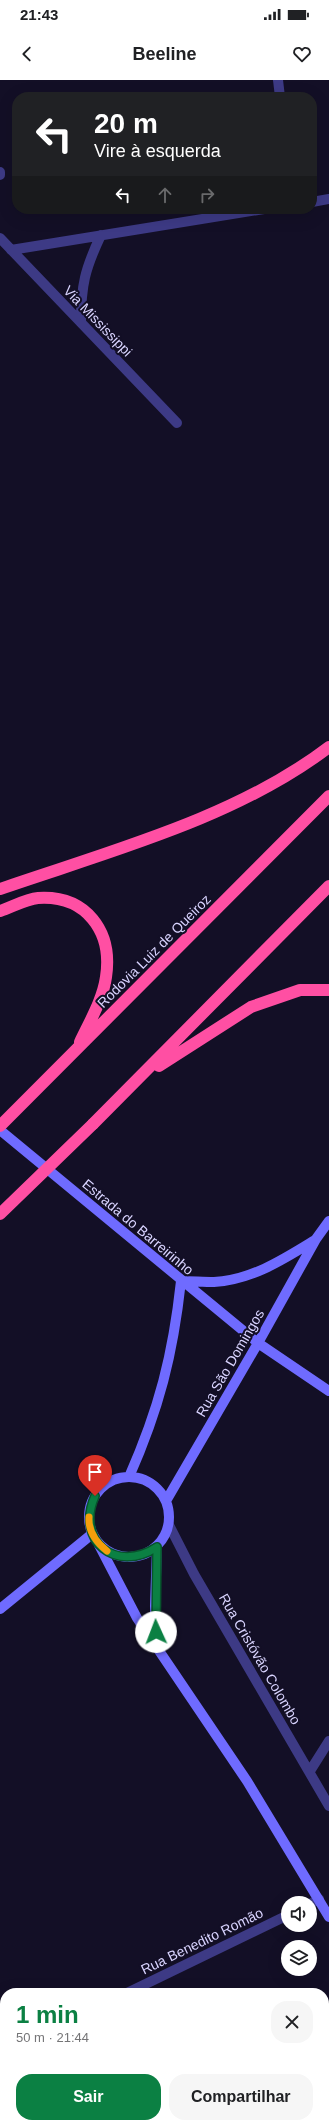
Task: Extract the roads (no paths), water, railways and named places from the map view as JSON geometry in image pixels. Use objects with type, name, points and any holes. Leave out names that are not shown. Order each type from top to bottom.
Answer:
[{"type":"highway","points":[[0,889],[198,820],[261,791],[312,760],[329,747]]},
{"type":"highway","name":"Rodovia Luiz de Queiroz","points":[[0,1126],[329,796]]},
{"type":"highway","points":[[0,1214],[140,1079],[329,886]]},
{"type":"highway","points":[[0,910],[36,898],[56,899],[79,906],[94,919],[104,938],[108,958],[106,978],[100,1000],[76,1050]]},
{"type":"highway","points":[[140,1079],[251,1007],[300,990],[329,990]]},
{"type":"main road","name":"Estrada do Barreirinho","points":[[0,1130],[180,1281],[258,1343],[329,1391]]},
{"type":"main road","name":"Rua São Domingos","points":[[166,1501],[258,1343],[316,1239],[329,1221]]},
{"type":"main road","name":"Rua São Domingos","points":[[180,1281],[215,1282],[249,1275],[281,1261],[316,1239]]},
{"type":"main road","points":[[129,1477],[148,1433],[169,1361],[180,1281]]},
{"type":"main road","points":[[99,1545],[109,1553],[128,1558],[146,1554],[157,1547],[165,1537],[169,1525],[170,1513],[166,1501],[160,1491],[151,1483],[141,1478],[129,1477],[116,1479],[104,1486],[95,1496],[90,1508],[88,1521],[92,1534],[137,1618],[247,1781],[312,1896]]},
{"type":"main road","points":[[0,1609],[92,1534]]},
{"type":"main road","points":[[156,1645],[155,1606],[157,1547]]},
{"type":"main road","points":[[317,1904],[329,1917]]},
{"type":"street","points":[[278,80],[279,92]]},
{"type":"street","points":[[317,201],[329,199]]},
{"type":"street","points":[[11,250],[233,214]]},
{"type":"street","points":[[81,322],[81,291],[88,262],[101,235]]},
{"type":"street","name":"Via Mississippi","points":[[0,238],[177,423]]},
{"type":"street","name":"Rua Cristóvão Colombo","points":[[169,1525],[194,1574],[329,1806]]},
{"type":"street","points":[[310,1771],[329,1740]]},
{"type":"street","name":"Rua Benedito Romão","points":[[137,1988],[281,1918]]}]
